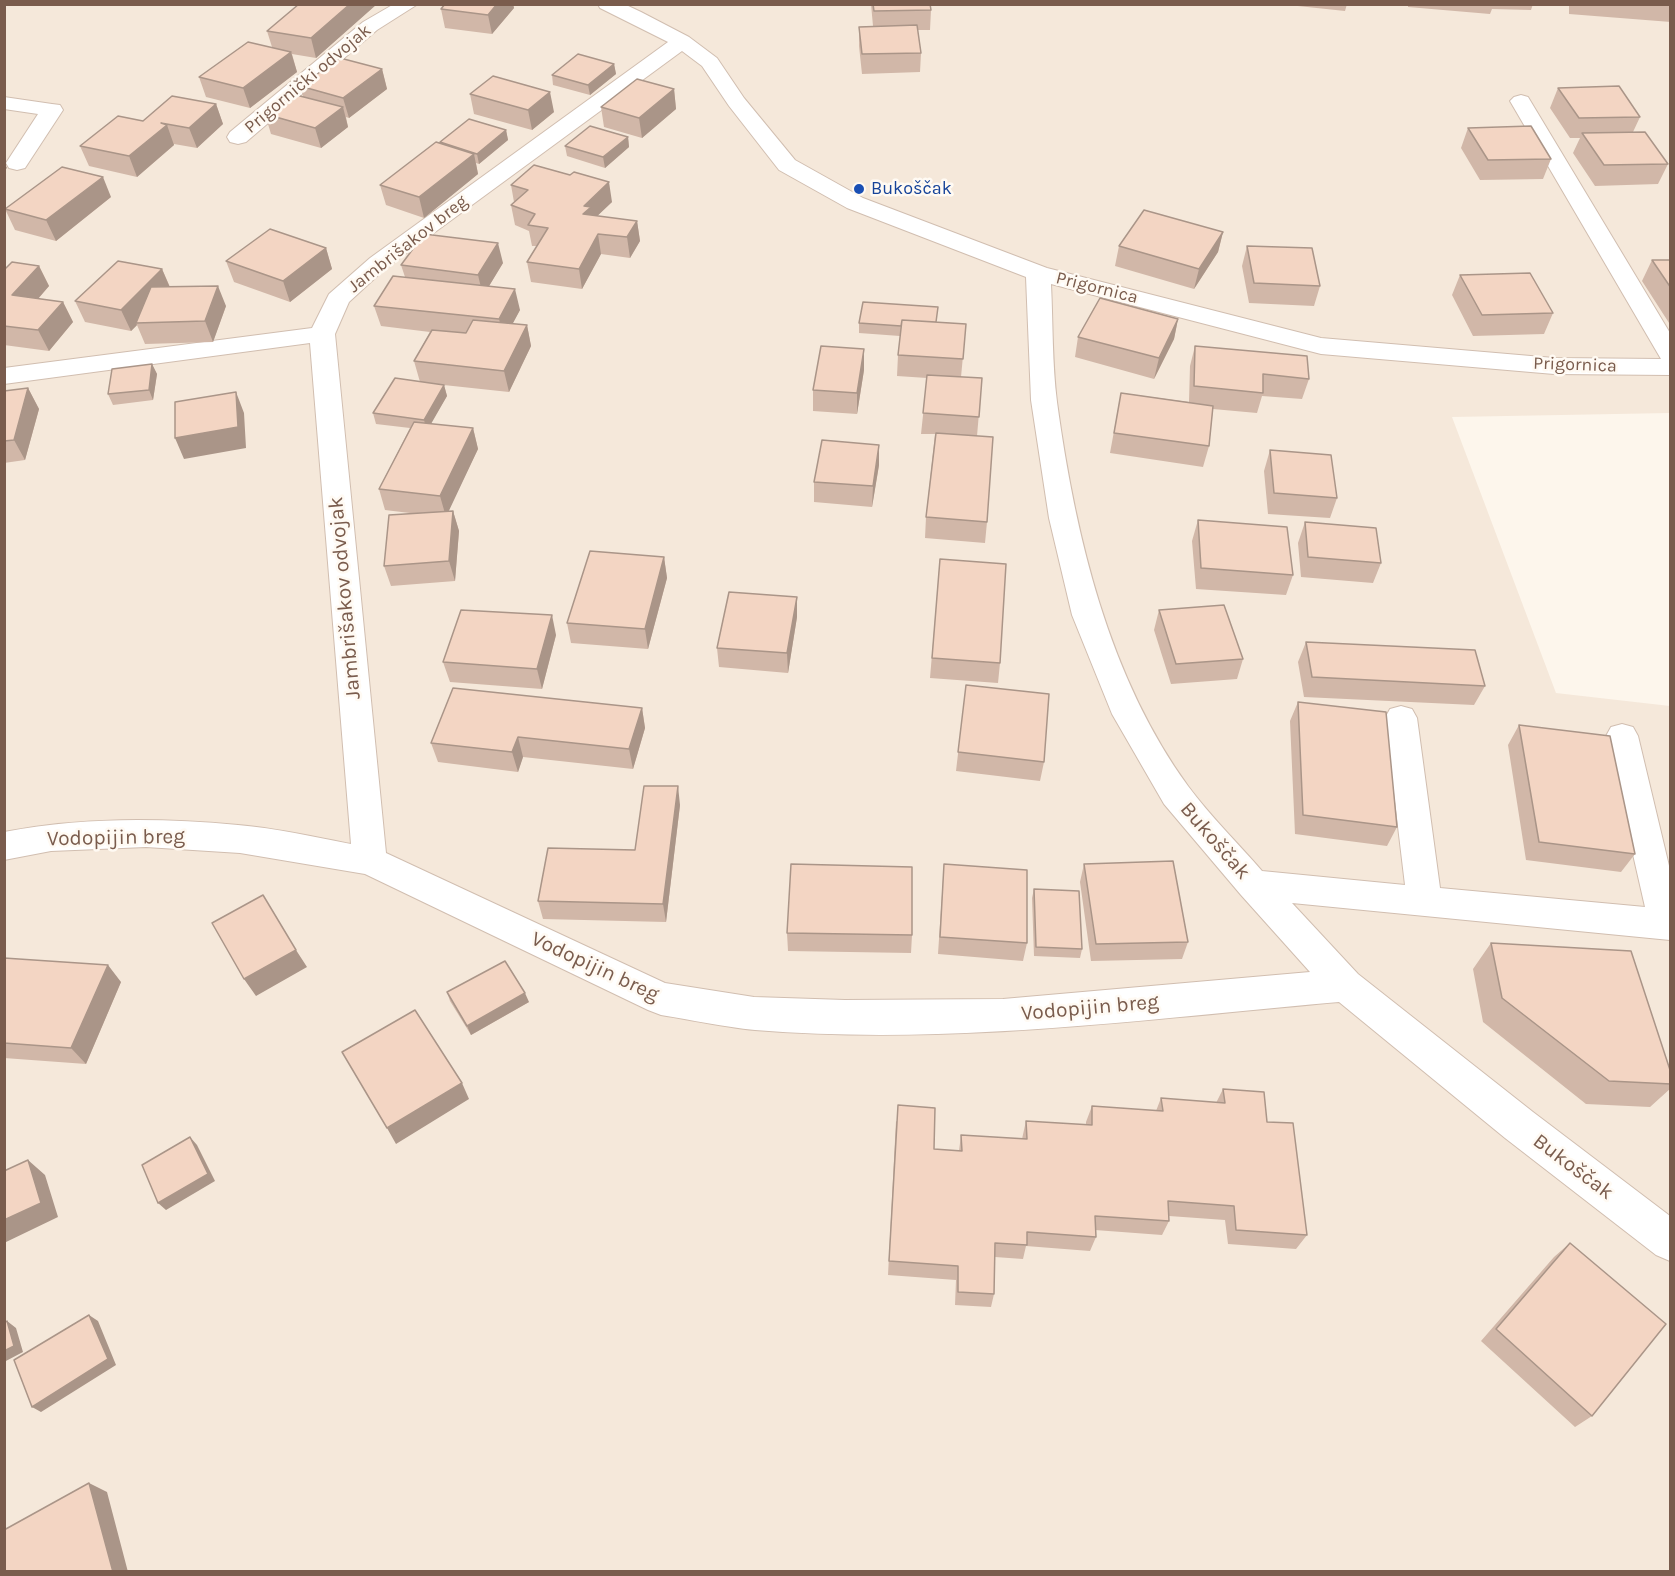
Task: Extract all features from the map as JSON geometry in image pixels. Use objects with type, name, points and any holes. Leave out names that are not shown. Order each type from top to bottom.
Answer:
[{"type":"street","name":"Prigornički odvojak","points":[[238,137],[370,26],[410,4]]},
{"type":"street","name":"Prigornica","points":[[607,4],[682,41],[710,62],[736,102],[787,165],[855,203],[1038,273],[1321,346],[1554,366],[1671,367]]},
{"type":"street","name":"Jambrišakov breg","points":[[322,334],[338,299],[378,263],[682,41]]},
{"type":"street","points":[[1521,101],[1671,354]]},
{"type":"street","points":[[4,103],[52,110],[17,163]]},
{"type":"street","name":"Bukoščak","points":[[1038,273],[1044,400],[1063,518],[1087,615],[1128,714],[1176,795],[1345,985],[1518,1125],[1671,1241]]},
{"type":"street","points":[[4,376],[322,334]]},
{"type":"street","name":"Jambrišakov odvojak","points":[[322,334],[370,861]]},
{"type":"street","points":[[1401,718],[1424,901]]},
{"type":"street","points":[[1254,885],[1424,901],[1619,935],[1668,924],[1622,736]]},
{"type":"street","name":"Vodopijin breg","points":[[4,846],[51,837],[146,833],[240,839],[370,861],[661,999],[754,1013],[845,1017],[1003,1016],[1345,985]]},
{"type":"shaded area","points":[[5,5],[1670,5],[1670,413],[1452,417],[1556,693],[1670,706],[1670,1571],[5,1572]]},
{"type":"building","points":[[299,4],[350,4],[311,38],[267,31]]},
{"type":"building","points":[[445,4],[497,4],[488,15],[441,9]]},
{"type":"building","points":[[873,4],[930,4],[931,10],[874,11]]},
{"type":"building","points":[[917,25],[921,53],[862,54],[859,27]]},
{"type":"building","points":[[248,42],[291,52],[243,88],[199,77]]},
{"type":"building","points":[[578,54],[614,64],[588,85],[552,75]]},
{"type":"building","points":[[340,58],[382,69],[343,98],[300,86]]},
{"type":"building","points":[[493,76],[550,92],[528,110],[470,94]]},
{"type":"building","points":[[637,79],[674,89],[639,118],[601,107]]},
{"type":"building","points":[[1619,86],[1640,117],[1579,118],[1558,88]]},
{"type":"building","points":[[292,94],[343,107],[315,128],[265,114]]},
{"type":"building","points":[[172,96],[216,104],[189,128],[161,123],[167,125],[129,156],[80,146],[118,116],[143,121]]},
{"type":"building","points":[[469,119],[506,130],[477,154],[440,142]]},
{"type":"building","points":[[590,126],[628,137],[603,157],[565,146]]},
{"type":"building","points":[[1531,126],[1551,159],[1488,160],[1468,128]]},
{"type":"building","points":[[1645,132],[1668,164],[1604,165],[1582,133]]},
{"type":"building","points":[[436,142],[474,154],[419,197],[380,185]]},
{"type":"building","points":[[534,165],[570,175],[574,172],[609,182],[584,206],[591,207],[583,214],[637,221],[627,237],[598,234],[579,269],[527,262],[548,228],[528,225],[535,214],[511,205],[528,190],[511,185]]},
{"type":"building","points":[[62,167],[103,177],[46,220],[5,209]]},
{"type":"building","points":[[1144,210],[1223,232],[1199,269],[1119,246]]},
{"type":"building","points":[[270,229],[326,248],[283,281],[226,261]]},
{"type":"building","points":[[424,234],[498,243],[478,275],[401,265]]},
{"type":"building","points":[[1247,246],[1312,248],[1320,286],[1254,283]]},
{"type":"building","points":[[1652,260],[1671,260],[1671,288]]},
{"type":"building","points":[[118,261],[162,269],[121,310],[75,301]]},
{"type":"building","points":[[12,262],[39,266],[12,295],[63,302],[38,330],[4,326],[4,270]]},
{"type":"building","points":[[1530,273],[1553,313],[1482,315],[1460,275]]},
{"type":"building","points":[[393,276],[515,289],[499,319],[374,306]]},
{"type":"building","points":[[218,286],[205,321],[136,323],[151,287]]},
{"type":"building","points":[[1100,298],[1178,319],[1159,358],[1078,337]]},
{"type":"building","points":[[863,302],[938,307],[936,322],[902,320],[901,326],[859,323]]},
{"type":"building","points":[[473,320],[527,325],[504,371],[414,361],[432,330],[466,333]]},
{"type":"building","points":[[902,320],[966,324],[963,359],[898,355]]},
{"type":"building","points":[[821,346],[864,349],[857,393],[813,390]]},
{"type":"building","points":[[1195,346],[1307,356],[1309,379],[1263,374],[1263,393],[1194,386]]},
{"type":"building","points":[[152,364],[149,390],[108,394],[112,369]]},
{"type":"building","points":[[927,375],[982,378],[979,417],[923,413]]},
{"type":"building","points":[[395,378],[444,385],[424,420],[373,413]]},
{"type":"building","points":[[28,388],[14,440],[4,441],[4,391]]},
{"type":"building","points":[[236,392],[238,427],[175,438],[175,402]]},
{"type":"building","points":[[1121,393],[1213,406],[1209,446],[1114,433]]},
{"type":"building","points":[[414,422],[473,428],[440,496],[379,489]]},
{"type":"building","points":[[936,433],[993,437],[987,522],[926,517]]},
{"type":"building","points":[[822,440],[879,445],[873,486],[814,482]]},
{"type":"building","points":[[1270,450],[1331,455],[1337,498],[1274,493]]},
{"type":"building","points":[[453,511],[449,561],[384,566],[389,515]]},
{"type":"building","points":[[1198,520],[1287,527],[1293,575],[1201,568]]},
{"type":"building","points":[[1305,522],[1376,528],[1381,563],[1308,557]]},
{"type":"building","points":[[590,551],[664,557],[645,629],[567,623]]},
{"type":"building","points":[[940,559],[1006,564],[1000,663],[932,658]]},
{"type":"building","points":[[729,592],[797,597],[787,653],[717,648]]},
{"type":"building","points":[[1224,605],[1243,659],[1176,664],[1159,610]]},
{"type":"building","points":[[461,610],[552,615],[537,669],[443,662]]},
{"type":"building","points":[[1306,642],[1475,650],[1485,686],[1312,677]]},
{"type":"building","points":[[966,685],[1049,694],[1044,762],[958,752]]},
{"type":"building","points":[[453,688],[642,708],[629,749],[518,737],[512,752],[431,743]]},
{"type":"building","points":[[1298,702],[1386,712],[1397,827],[1303,815]]},
{"type":"building","points":[[1519,725],[1610,736],[1635,854],[1539,842]]},
{"type":"building","points":[[644,786],[678,786],[663,904],[538,901],[548,848],[635,850]]},
{"type":"building","points":[[1173,861],[1188,942],[1096,944],[1084,864]]},
{"type":"building","points":[[791,864],[912,867],[912,935],[787,933]]},
{"type":"building","points":[[944,864],[1027,870],[1027,943],[940,937]]},
{"type":"building","points":[[1034,889],[1079,891],[1082,949],[1036,947]]},
{"type":"building","points":[[263,895],[296,950],[244,979],[212,923]]},
{"type":"building","points":[[1491,943],[1631,951],[1671,1073],[1671,1084],[1609,1081],[1502,998]]},
{"type":"building","points":[[4,958],[108,965],[71,1048],[4,1043]]},
{"type":"building","points":[[505,961],[525,993],[467,1026],[447,992]]},
{"type":"building","points":[[415,1010],[462,1083],[387,1128],[342,1052]]},
{"type":"building","points":[[1223,1089],[1264,1092],[1267,1122],[1293,1123],[1307,1235],[1236,1230],[1234,1206],[1168,1201],[1169,1221],[1095,1216],[1096,1237],[1027,1232],[1027,1245],[995,1243],[994,1294],[958,1292],[958,1266],[889,1261],[898,1105],[935,1108],[934,1149],[962,1151],[961,1135],[1027,1139],[1026,1121],[1092,1125],[1092,1106],[1163,1111],[1161,1098],[1225,1103]]},
{"type":"building","points":[[190,1137],[208,1174],[158,1203],[142,1165]]},
{"type":"building","points":[[28,1160],[41,1203],[4,1220],[4,1171]]},
{"type":"building","points":[[1570,1243],[1666,1324],[1592,1416],[1496,1329]]},
{"type":"building","points":[[89,1315],[108,1359],[32,1407],[14,1360]]},
{"type":"building","points":[[7,1321],[14,1346],[4,1351],[4,1323]]},
{"type":"building","points":[[89,1483],[113,1572],[4,1572],[4,1530]]},
{"type":"place","name":"Bukoščak","points":[[859,189]]}]
